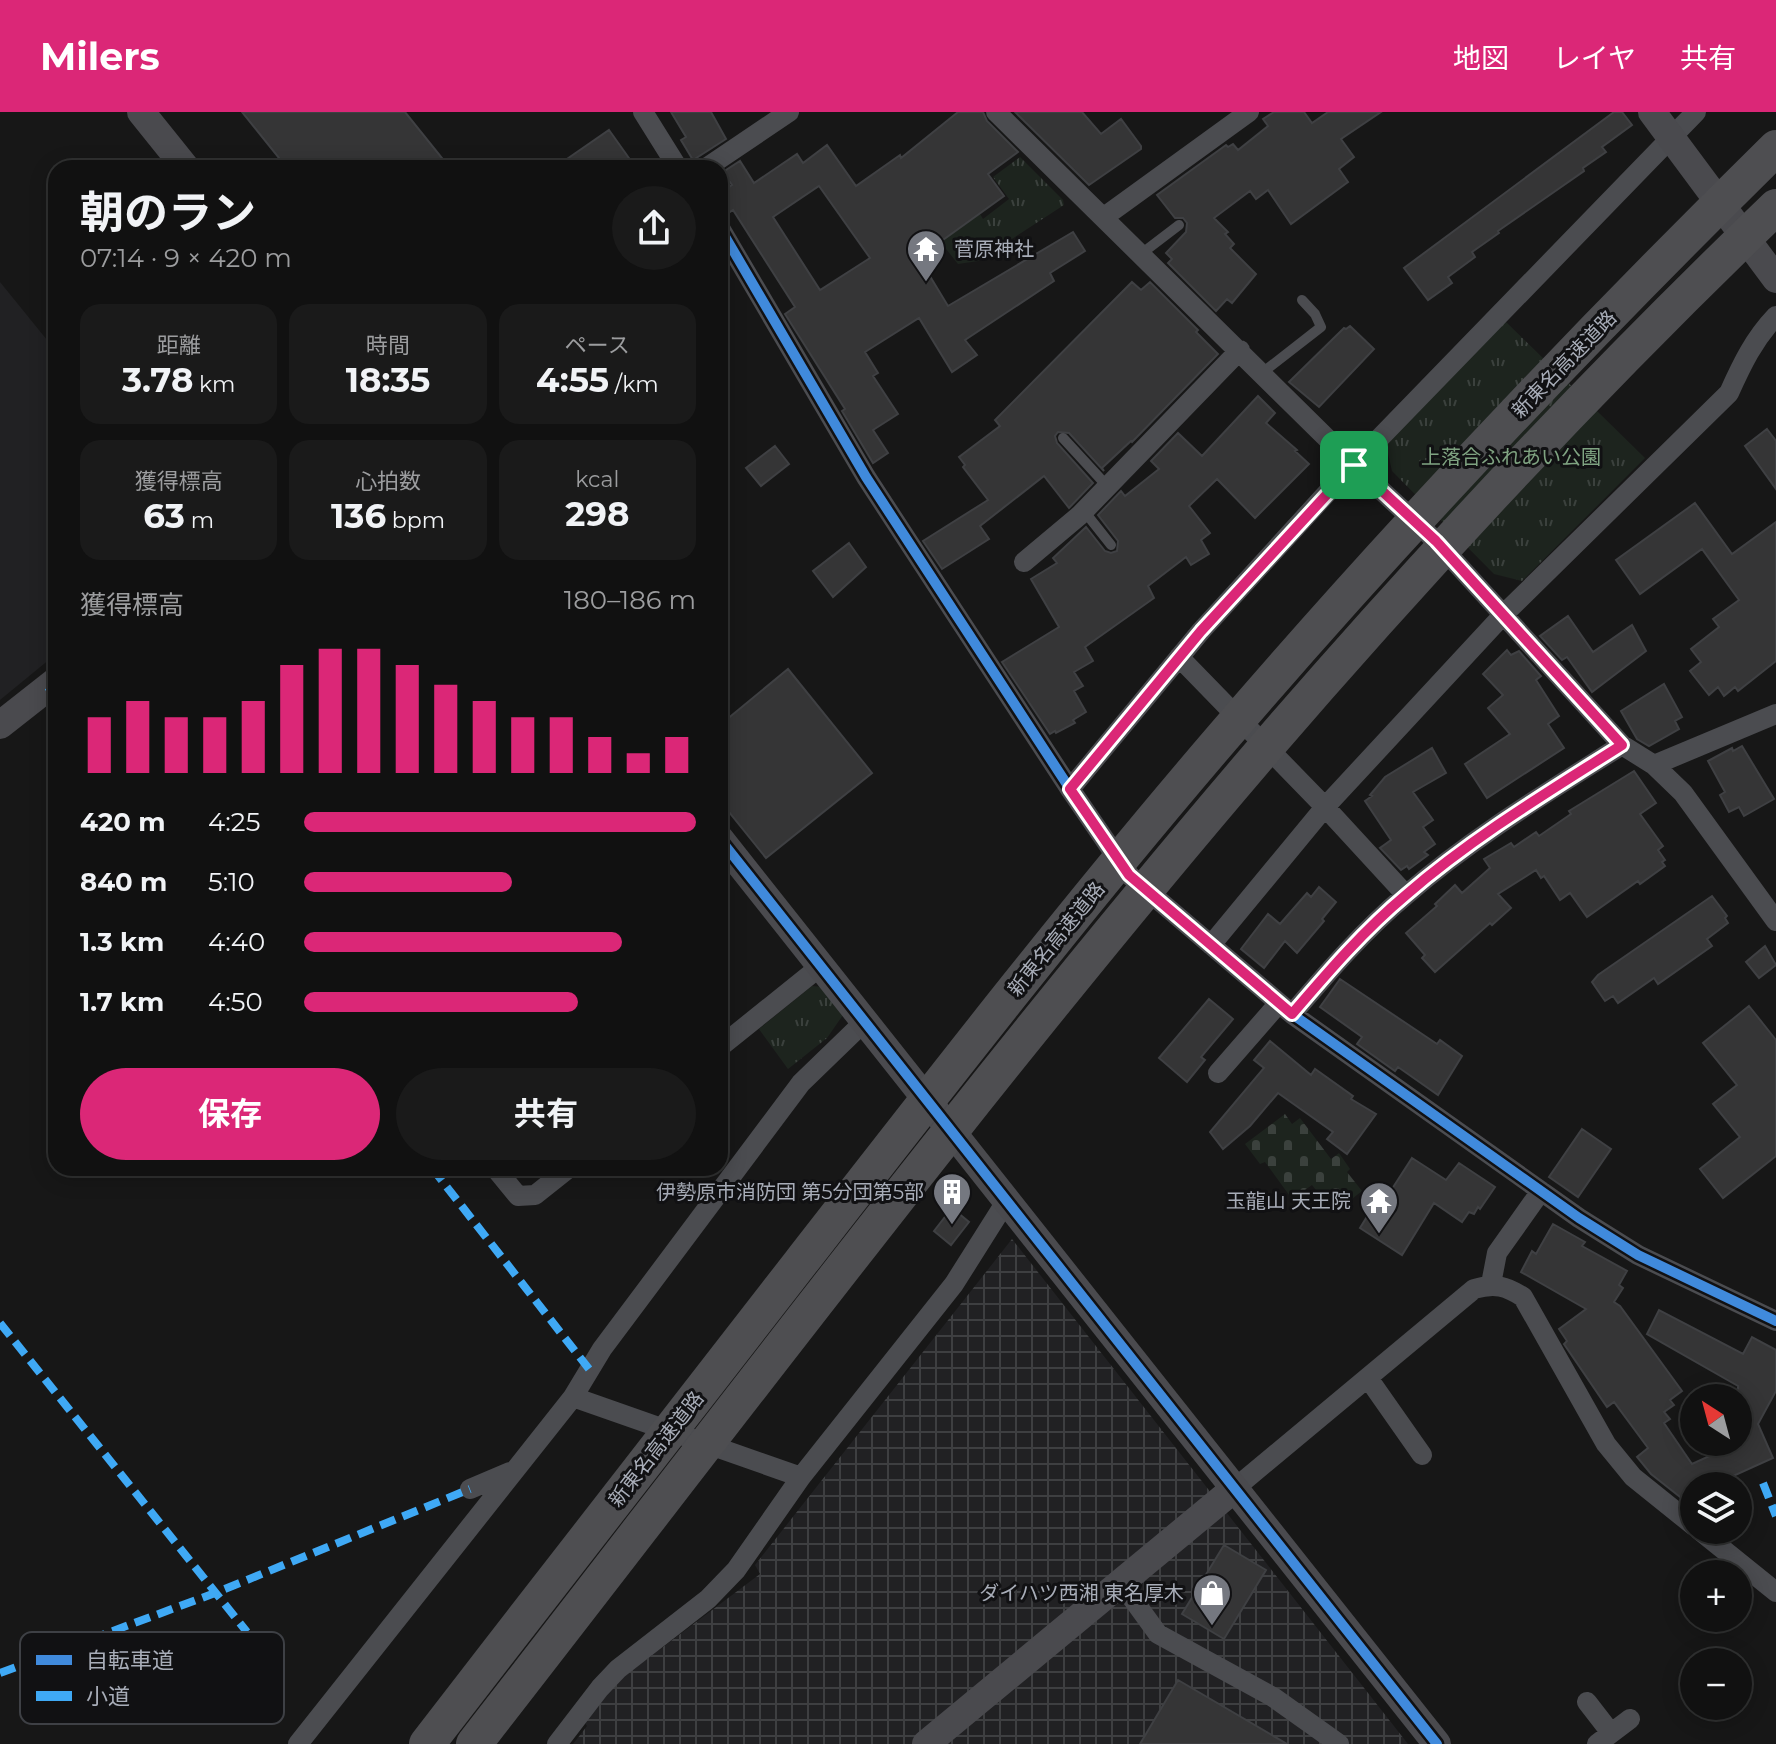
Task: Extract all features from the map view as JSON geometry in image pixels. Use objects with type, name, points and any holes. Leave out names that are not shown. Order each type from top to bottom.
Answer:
[{"type":"highway","name":"新東名高速道路","points":[[427,1744],[882,1157],[1040,958],[1223,738],[1564,362],[1776,148]]},
{"type":"highway","name":"新東名高速道路","points":[[474,1744],[1070,982],[1256,759],[1426,568],[1561,424],[1776,207]]},
{"type":"highway","points":[[1561,424],[1670,329],[1776,226]]},
{"type":"street","points":[[141,112],[180,160]]},
{"type":"street","points":[[643,112],[673,160]]},
{"type":"street","points":[[718,160],[789,112]]},
{"type":"street","points":[[996,112],[1354,465],[1436,541],[1622,745],[1654,765],[1683,793],[1776,921]]},
{"type":"street","points":[[1104,217],[1249,112]]},
{"type":"street","points":[[1652,112],[1776,279]]},
{"type":"street","points":[[1070,789],[1179,657],[1354,465],[1696,112]]},
{"type":"street","points":[[728,242],[866,477],[1129,875],[1286,1008],[1541,1191],[1638,1255],[1776,1321]]},
{"type":"street","points":[[1211,945],[1325,807],[1503,615],[1729,393],[1747,354],[1776,316]]},
{"type":"street","points":[[1024,562],[1084,511],[1240,350]]},
{"type":"street","points":[[1179,657],[1406,895]]},
{"type":"street","points":[[0,725],[48,687]]},
{"type":"street","points":[[1654,765],[1776,714]]},
{"type":"street","points":[[1221,1061],[1286,1008],[1406,895],[1492,827],[1622,745]]},
{"type":"street","points":[[728,855],[822,965],[1437,1744]]},
{"type":"street","points":[[728,1041],[822,965]]},
{"type":"street","points":[[298,1744],[573,1397],[602,1349],[801,1083],[865,1021]]},
{"type":"street","points":[[502,1176],[518,1196],[535,1195],[559,1176]]},
{"type":"street","points":[[1491,1284],[1497,1253],[1541,1191]]},
{"type":"street","points":[[557,1744],[618,1669],[708,1599],[736,1570],[801,1477],[954,1284],[1007,1200]]},
{"type":"street","points":[[926,1744],[1474,1289],[1491,1284],[1508,1287],[1523,1297],[1606,1444],[1633,1477],[1680,1515]]},
{"type":"street","points":[[1368,1378],[1422,1455]]},
{"type":"street","points":[[573,1397],[801,1477]]},
{"type":"street","points":[[470,1489],[514,1471]]},
{"type":"street","points":[[1716,1544],[1776,1592]]},
{"type":"street","points":[[1121,1583],[1158,1634],[1273,1697],[1339,1744]]},
{"type":"street","points":[[1587,1702],[1604,1738],[1630,1719]]},
{"type":"lane","points":[[1141,254],[1179,225]]},
{"type":"lane","points":[[1262,373],[1321,327],[1315,314],[1302,300]]},
{"type":"lane","points":[[1063,438],[1108,487]]},
{"type":"lane","points":[[1084,511],[1111,545]]},
{"type":"shaded area","points":[[0,282],[48,341],[48,661],[0,700]]},
{"type":"shaded area","points":[[1012,1239],[1408,1744],[573,1744],[587,1726],[578,1711],[760,1574],[755,1565]]},
{"type":"green space","points":[[1020,157],[1063,200],[1064,205],[978,261],[958,264],[939,240],[939,212],[955,232],[980,214],[983,219],[1009,199],[993,177]]},
{"type":"green space","name":"上落合ふれあい公園","points":[[1504,320],[1645,458],[1522,581],[1494,574],[1392,471],[1386,444]]},
{"type":"green space","points":[[812,986],[823,987],[843,1015],[827,1038],[788,1069],[759,1029]]},
{"type":"green space","points":[[1285,1114],[1292,1124],[1300,1118],[1331,1159],[1339,1153],[1350,1169],[1347,1172],[1362,1191],[1334,1213],[1312,1185],[1292,1199],[1265,1162],[1260,1164],[1245,1144]]},
{"type":"building","points":[[242,112],[405,112],[444,160],[281,160]]},
{"type":"building","points":[[671,112],[711,112],[726,139],[693,160],[681,140],[686,137]]},
{"type":"building","points":[[958,112],[983,112],[987,121],[1018,152],[988,174],[1004,196],[936,245],[935,255],[922,263],[948,306],[1073,232],[1085,251],[1050,273],[1054,281],[965,340],[977,355],[952,372],[919,318],[865,352],[878,373],[873,376],[898,414],[873,430],[888,453],[873,463],[842,411],[845,409],[785,314],[795,307],[733,210],[728,213],[728,188],[732,185],[728,179],[728,169],[740,161],[754,183],[797,154],[803,163],[827,145],[856,186],[900,155],[901,158]],"holes":[[[819,186],[870,258],[820,290],[773,217]]]},
{"type":"building","points":[[1015,112],[1082,112],[1101,134],[1121,119],[1141,149],[1089,185]]},
{"type":"building","points":[[1274,112],[1304,112],[1312,123],[1328,112],[1381,112],[1341,139],[1354,157],[1339,169],[1348,182],[1291,224],[1268,190],[1256,199],[1250,191],[1214,218],[1228,232],[1225,234],[1234,244],[1230,248],[1256,274],[1232,303],[1227,299],[1216,311],[1168,263],[1172,259],[1166,253],[1186,232],[1187,223],[1183,218],[1175,218],[1157,195],[1226,145],[1233,144],[1238,150],[1268,126],[1263,119]]},
{"type":"building","points":[[1614,112],[1622,112],[1632,125],[1602,147],[1606,152],[1472,252],[1475,257],[1448,277],[1452,283],[1428,300],[1404,268]]},
{"type":"building","points":[[609,130],[630,160],[566,160]]},
{"type":"building","points":[[1132,282],[1141,290],[1150,282],[1218,354],[1132,442],[1102,468],[1104,471],[1069,433],[1058,432],[1055,436],[1057,443],[1093,483],[1069,508],[1044,476],[980,526],[989,539],[942,569],[923,541],[988,500],[959,457],[1000,426],[995,420]]},
{"type":"building","points":[[1350,326],[1374,349],[1319,407],[1289,382],[1344,328]]},
{"type":"building","points":[[1258,396],[1275,413],[1266,423],[1309,464],[1255,518],[1217,479],[1189,506],[1210,533],[1201,540],[1209,554],[1191,565],[1186,557],[1148,586],[1154,598],[1085,647],[1093,661],[1074,672],[1083,686],[1074,691],[1086,712],[1073,720],[1075,723],[1050,734],[1002,662],[1059,627],[1031,579],[1057,563],[1053,558],[1086,527],[1105,551],[1117,551],[1118,541],[1098,515],[1121,491],[1125,496],[1159,469],[1151,461],[1178,433],[1202,456]]},
{"type":"building","points":[[1767,429],[1776,441],[1776,489],[1745,446]]},
{"type":"building","points":[[775,446],[789,464],[761,486],[746,468]]},
{"type":"building","points":[[1695,503],[1732,554],[1776,522],[1776,661],[1738,691],[1735,687],[1724,696],[1718,687],[1709,695],[1690,671],[1701,662],[1691,649],[1719,627],[1713,619],[1739,600],[1702,549],[1640,594],[1616,560]]},
{"type":"building","points":[[849,543],[866,567],[833,597],[813,571]]},
{"type":"building","points":[[1568,616],[1593,652],[1632,625],[1646,651],[1592,692],[1567,657],[1562,660],[1540,636]]},
{"type":"building","points":[[1507,650],[1511,655],[1519,651],[1541,676],[1536,680],[1559,716],[1548,724],[1564,748],[1487,798],[1465,764],[1510,734],[1488,708],[1503,695],[1483,674]]},
{"type":"building","points":[[788,669],[872,773],[766,858],[728,811],[728,718]]},
{"type":"building","points":[[1664,684],[1682,717],[1675,721],[1679,729],[1649,746],[1637,739],[1621,711]]},
{"type":"building","points":[[1742,746],[1774,799],[1744,816],[1739,807],[1729,812],[1720,795],[1725,792],[1708,761]]},
{"type":"building","points":[[1432,748],[1446,773],[1413,792],[1433,820],[1423,827],[1435,844],[1424,852],[1428,855],[1409,869],[1407,866],[1401,870],[1380,848],[1391,840],[1365,801],[1385,777]]},
{"type":"building","points":[[1634,771],[1656,803],[1640,814],[1663,846],[1658,850],[1665,860],[1662,862],[1665,866],[1587,917],[1570,893],[1560,900],[1544,876],[1541,878],[1536,870],[1498,894],[1511,908],[1435,972],[1406,933],[1437,906],[1435,904],[1455,885],[1462,893],[1490,868],[1484,859],[1511,843],[1514,847],[1536,832],[1539,836],[1571,814],[1569,811]]},
{"type":"building","points":[[1319,887],[1336,902],[1297,953],[1285,941],[1264,968],[1241,949],[1268,914],[1280,924],[1307,893],[1311,897]]},
{"type":"building","points":[[1712,896],[1727,916],[1728,923],[1707,939],[1712,946],[1658,984],[1654,978],[1618,1003],[1613,996],[1605,1001],[1592,982],[1598,975]]},
{"type":"building","points":[[1765,946],[1776,965],[1759,978],[1746,962]]},
{"type":"building","points":[[1340,979],[1437,1044],[1440,1040],[1462,1056],[1438,1095],[1398,1067],[1395,1071],[1357,1044],[1362,1037],[1320,1007]]},
{"type":"building","points":[[1209,999],[1233,1019],[1201,1057],[1205,1060],[1187,1082],[1159,1058]]},
{"type":"building","points":[[1749,1006],[1776,1040],[1776,1156],[1723,1198],[1700,1169],[1740,1137],[1713,1104],[1737,1085],[1703,1043]]},
{"type":"building","points":[[1270,1041],[1311,1075],[1315,1069],[1353,1096],[1351,1099],[1376,1114],[1347,1154],[1327,1139],[1333,1132],[1278,1093],[1250,1126],[1223,1149],[1210,1132],[1264,1068],[1254,1060]]},
{"type":"building","points":[[1582,1129],[1611,1149],[1578,1197],[1549,1177]]},
{"type":"building","points":[[1412,1158],[1446,1180],[1459,1163],[1495,1187],[1480,1209],[1478,1207],[1474,1214],[1469,1212],[1462,1222],[1434,1203],[1402,1255],[1360,1228],[1384,1189],[1390,1192]]},
{"type":"building","name":"伊勢原市消防団 第5分団第5部","points":[[952,1208],[969,1222],[951,1245],[934,1231]]},
{"type":"building","points":[[1553,1224],[1585,1242],[1582,1246],[1627,1271],[1619,1285],[1623,1288],[1614,1302],[1680,1388],[1680,1392],[1670,1400],[1674,1405],[1664,1412],[1670,1419],[1664,1423],[1680,1446],[1680,1456],[1687,1456],[1692,1464],[1710,1456],[1752,1456],[1752,1384],[1734,1384],[1647,1334],[1659,1310],[1743,1354],[1752,1337],[1776,1350],[1776,1391],[1758,1424],[1773,1458],[1742,1472],[1680,1472],[1680,1497],[1651,1474],[1637,1457],[1648,1448],[1614,1402],[1607,1407],[1564,1344],[1567,1341],[1559,1329],[1586,1309],[1521,1272],[1532,1251],[1536,1254]]},
{"type":"building","points":[[1224,1545],[1266,1570],[1224,1639],[1182,1614]]},
{"type":"building","points":[[1178,1680],[1287,1744],[1140,1744]]},
{"type":"marked path","points":[[438,1176],[589,1369]]},
{"type":"marked path","points":[[0,1323],[247,1632]]},
{"type":"marked path","points":[[1763,1483],[1776,1516]]},
{"type":"marked path","points":[[110,1632],[215,1593],[470,1489]]},
{"type":"marked path","points":[[0,1673],[20,1666]]},
{"type":"cycle path","points":[[728,242],[866,477],[1129,875],[1292,1014],[1579,1218],[1638,1255],[1776,1321]]},
{"type":"cycle path","points":[[728,849],[1437,1744]]},
{"type":"place","name":"菅原神社","points":[[926,283]]},
{"type":"place","name":"伊勢原市消防団 第5分団第5部","points":[[952,1226]]},
{"type":"place","name":"玉龍山 天王院","points":[[1379,1235]]},
{"type":"place","name":"ダイハツ西湘 東名厚木","points":[[1212,1627]]},
{"type":"route","points":[[1354,465],[1436,541],[1622,745],[1492,827],[1406,895],[1348,950],[1292,1014],[1129,875],[1070,789],[1201,631],[1354,465]]}]
